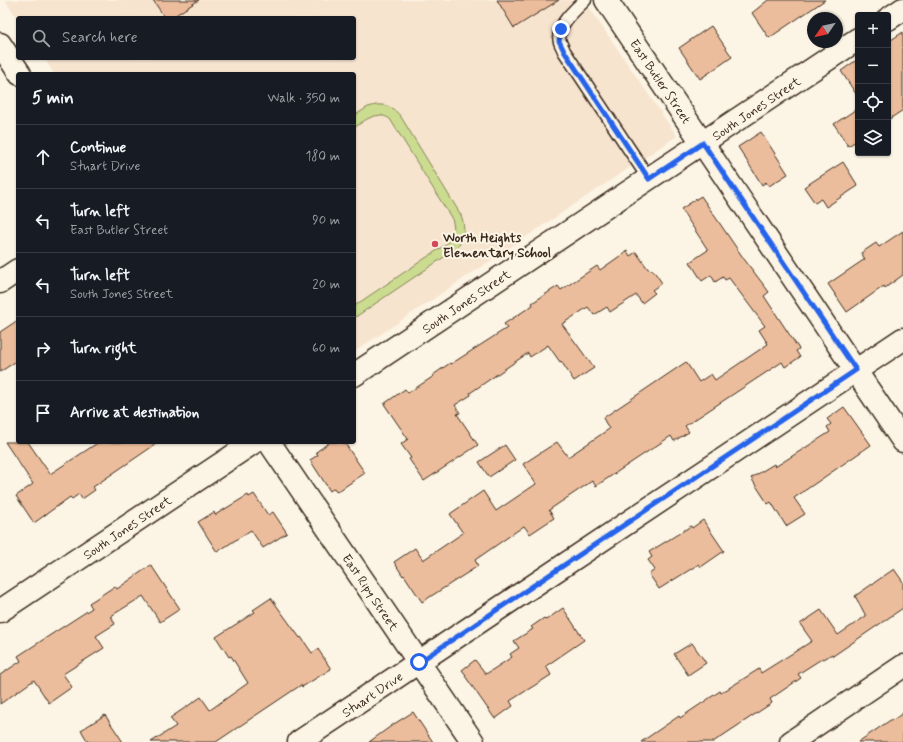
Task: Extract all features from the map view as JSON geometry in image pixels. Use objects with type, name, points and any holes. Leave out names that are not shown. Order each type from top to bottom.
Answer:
[{"type":"street","name":"East Butler Street","points":[[606,0],[903,441]]},
{"type":"street","points":[[891,18],[903,10]]},
{"type":"street","name":"South Jones Street","points":[[356,374],[855,41]]},
{"type":"street","points":[[0,44],[19,72]]},
{"type":"street","points":[[0,282],[16,271]]},
{"type":"street","name":"Stuart Drive","points":[[299,742],[903,339]]},
{"type":"street","name":"South Jones Street","points":[[0,611],[251,444]]},
{"type":"street","name":"East Ripy Street","points":[[271,444],[473,742]]},
{"type":"street","points":[[791,742],[903,666]]},
{"type":"lane","points":[[585,0],[571,14],[561,29],[559,41],[564,51],[649,179]]},
{"type":"shaded area","name":"Worth Heights Elementary School","points":[[5,0],[584,0],[677,136],[356,351],[356,72],[53,72],[45,60],[356,60],[356,16],[16,17]]},
{"type":"green space","points":[[384,105],[396,111],[401,117],[461,215],[464,230],[460,244],[453,251],[356,317],[356,305],[445,245],[452,236],[454,230],[452,219],[390,119],[380,115],[371,117],[356,127],[356,115],[368,107]]},
{"type":"building","points":[[153,0],[199,0],[174,16],[164,16]]},
{"type":"building","points":[[497,0],[559,0],[514,28]]},
{"type":"building","points":[[768,0],[825,0],[769,38],[752,13]]},
{"type":"building","points":[[711,26],[732,57],[700,79],[679,48]]},
{"type":"building","points":[[903,32],[903,110],[891,118],[891,48],[891,40]]},
{"type":"building","points":[[855,61],[855,92],[841,71]]},
{"type":"building","points":[[855,110],[855,142],[848,146],[834,124]]},
{"type":"building","points":[[761,132],[788,174],[769,186],[766,182],[762,185],[738,147]]},
{"type":"building","points":[[843,162],[858,186],[826,207],[821,199],[815,203],[804,187]]},
{"type":"building","points":[[701,196],[744,259],[769,292],[764,296],[799,349],[796,351],[800,357],[785,367],[782,362],[685,426],[689,432],[674,441],[671,436],[596,486],[592,481],[549,510],[554,518],[530,534],[524,526],[475,560],[478,566],[422,602],[394,562],[415,548],[423,560],[463,533],[450,514],[483,491],[496,511],[536,484],[523,464],[557,442],[568,457],[609,429],[603,418],[686,362],[699,382],[711,374],[715,380],[768,344],[759,330],[765,326],[729,278],[725,280],[723,277],[715,282],[711,275],[702,281],[690,262],[708,250],[681,209]]},
{"type":"building","points":[[903,231],[903,275],[885,288],[884,286],[847,312],[828,284],[865,259],[861,253],[876,243],[879,247]]},
{"type":"building","points":[[627,251],[630,256],[636,252],[648,269],[653,270],[662,283],[652,290],[655,293],[642,303],[636,295],[610,312],[607,307],[594,315],[588,307],[562,324],[594,368],[574,381],[548,345],[530,357],[528,353],[455,405],[460,413],[457,414],[478,445],[424,481],[401,444],[408,439],[384,404],[405,389],[408,393],[434,376],[433,375],[450,363],[451,364],[507,328],[504,324],[558,286],[561,290],[597,266],[600,270]]},
{"type":"building","points":[[16,321],[16,361],[0,372],[0,332]]},
{"type":"building","points":[[844,407],[871,445],[794,498],[805,514],[786,526],[771,502],[768,504],[751,478],[774,464],[775,467],[830,432],[827,427],[831,424],[827,419]]},
{"type":"building","points":[[5,442],[29,444],[50,474],[96,444],[156,444],[93,487],[95,490],[82,499],[79,494],[72,499],[70,497],[34,523],[16,496],[33,484]]},
{"type":"building","points":[[327,444],[345,444],[365,473],[337,492],[334,488],[330,491],[310,460],[318,455],[316,452]]},
{"type":"building","points":[[505,445],[515,460],[489,477],[479,462]]},
{"type":"building","points":[[254,494],[268,515],[273,512],[287,533],[263,548],[251,530],[217,552],[198,522],[214,512],[215,515],[248,495],[249,497]]},
{"type":"building","points":[[703,520],[724,551],[701,567],[699,564],[659,589],[649,574],[655,570],[648,560],[652,557],[649,552],[691,526],[692,528]]},
{"type":"building","points":[[151,565],[180,609],[160,622],[143,596],[111,616],[115,624],[96,636],[104,648],[63,674],[72,687],[49,703],[34,680],[0,704],[0,675],[21,661],[18,656],[92,608],[89,603],[115,586],[117,589]]},
{"type":"building","points":[[894,569],[903,582],[903,608],[833,656],[832,654],[824,659],[823,658],[798,674],[801,678],[770,699],[772,703],[713,742],[641,742],[679,716],[680,718],[720,691],[721,693],[759,669],[761,673],[812,641],[800,624],[821,610],[838,635],[866,616],[855,596]]},
{"type":"building","points":[[271,598],[312,653],[318,649],[331,669],[302,687],[301,685],[216,742],[151,742],[176,726],[170,718],[201,697],[210,710],[248,683],[231,656],[229,657],[216,637],[255,612],[253,610]]},
{"type":"building","points":[[563,608],[584,640],[546,666],[551,675],[510,701],[513,706],[495,719],[462,670],[475,660],[486,674],[512,657],[510,654],[519,648],[514,641],[533,629],[531,627],[544,618],[546,620]]},
{"type":"building","points":[[692,643],[706,663],[688,675],[674,654]]},
{"type":"building","points":[[413,712],[433,742],[369,742],[394,724]]},
{"type":"building","points":[[903,713],[903,742],[858,742],[892,719],[893,720]]},
{"type":"building","points":[[105,715],[123,742],[88,742],[81,730]]},
{"type":"place","name":"Worth Heights Elementary School","points":[[435,244]]},
{"type":"route","points":[[419,662],[856,370],[703,143],[649,179],[564,51],[559,41],[561,29]]}]
